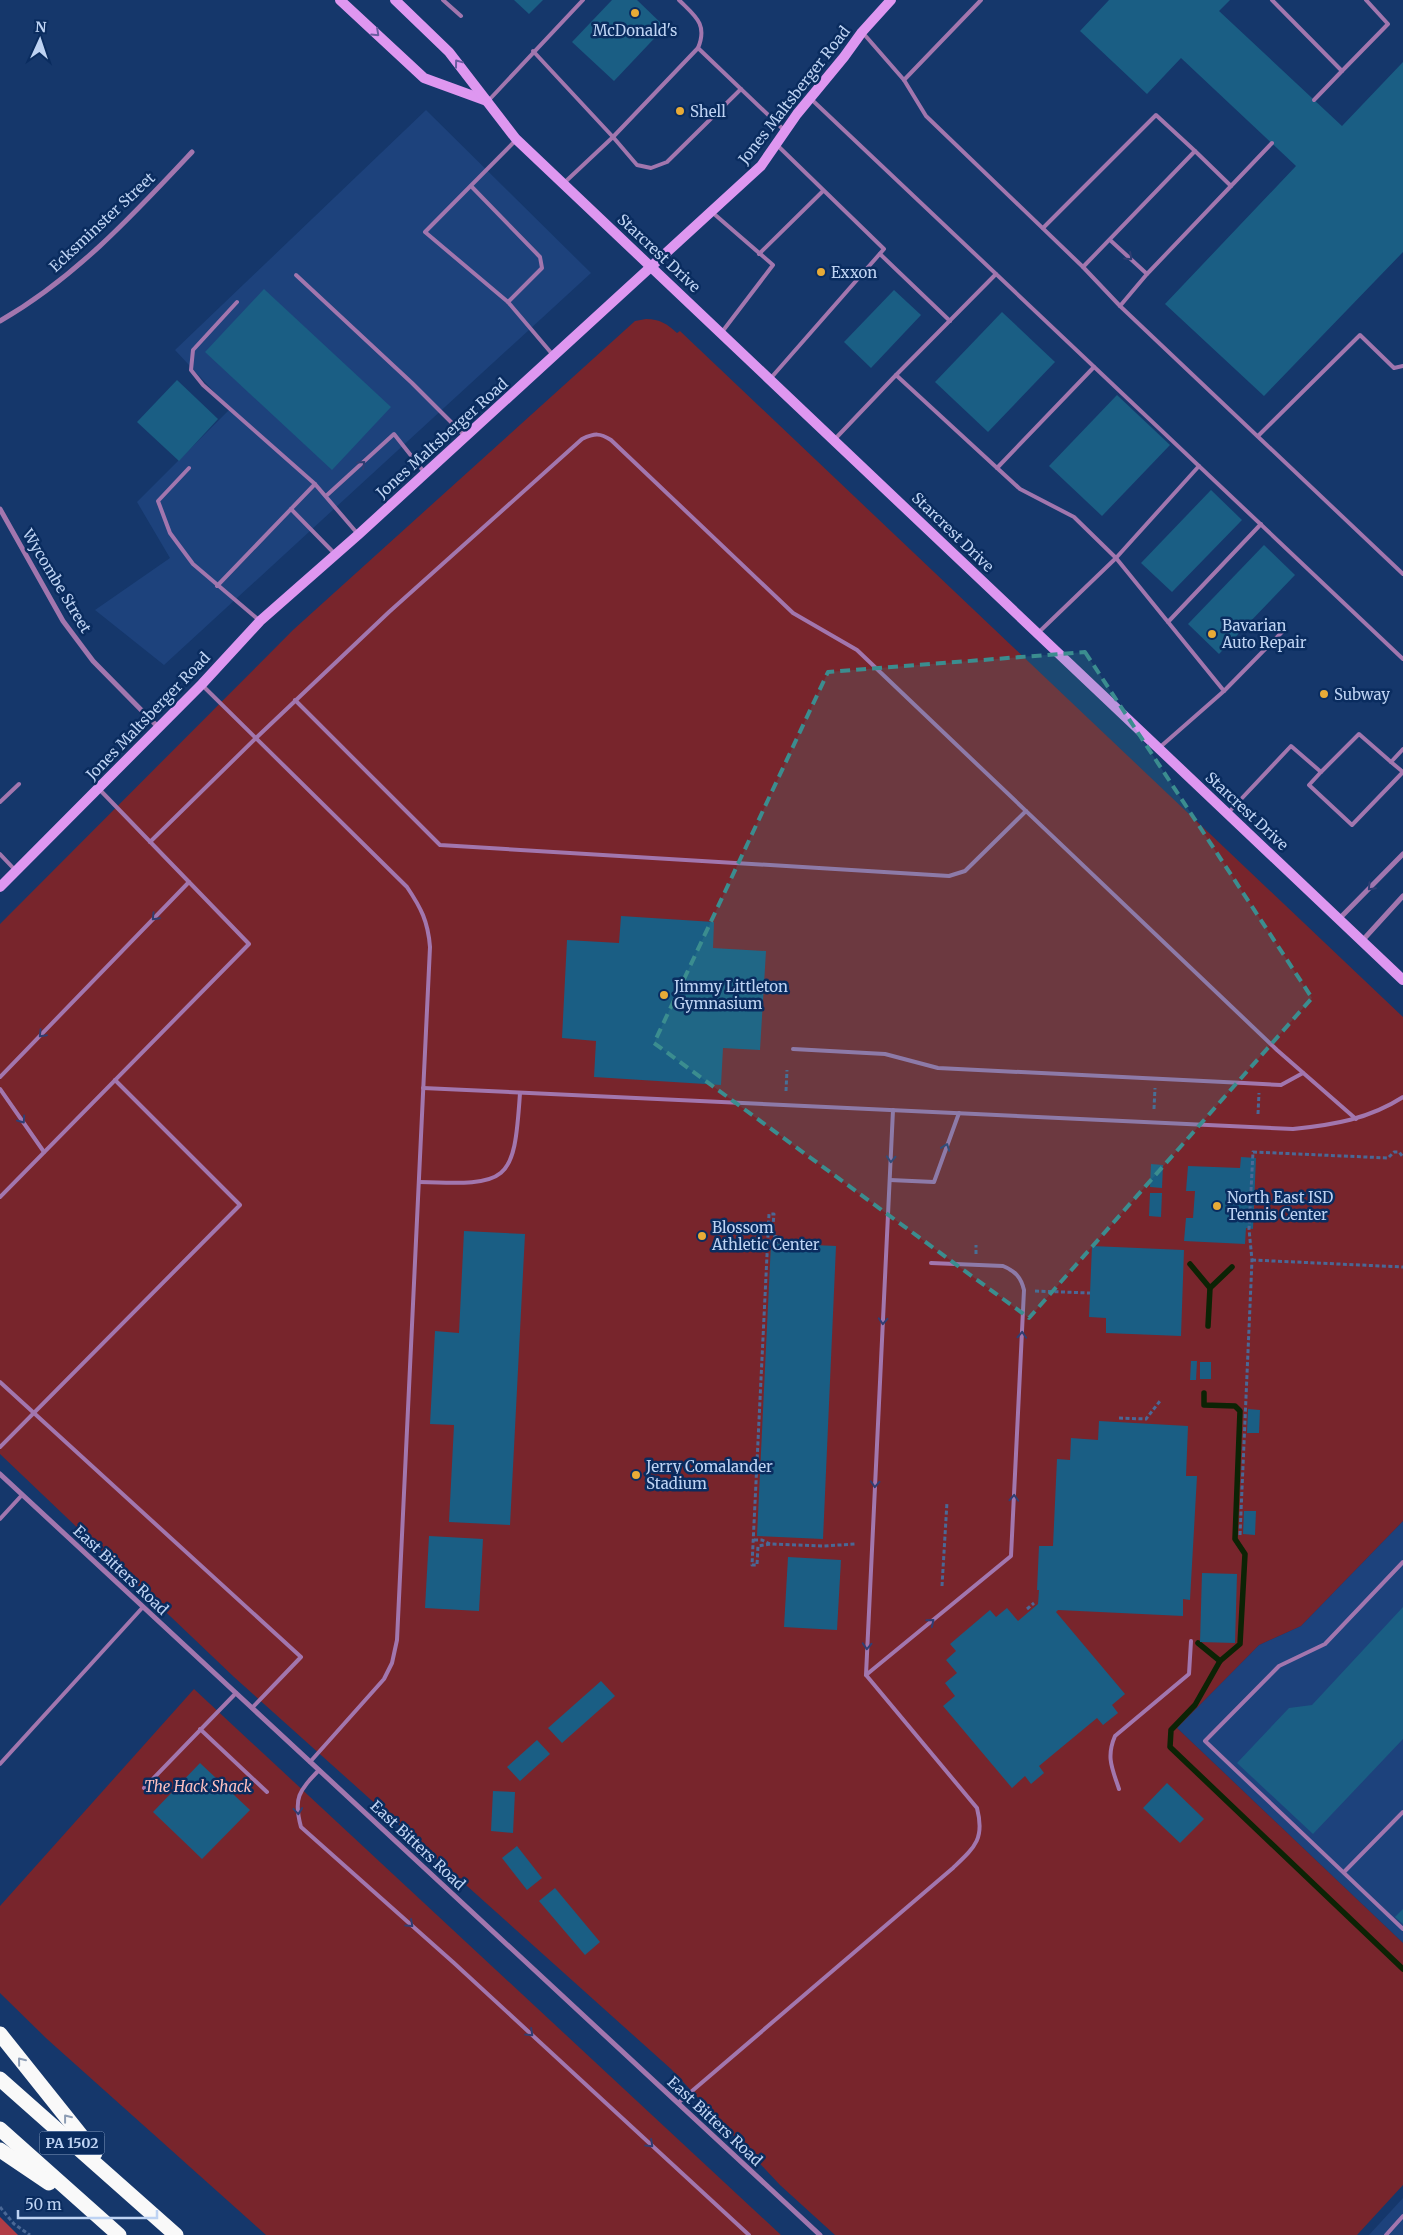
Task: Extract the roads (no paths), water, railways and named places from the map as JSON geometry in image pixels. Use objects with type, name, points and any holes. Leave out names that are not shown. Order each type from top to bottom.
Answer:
[{"type":"highway","points":[[0,2034],[119,2184]]},
{"type":"highway","name":"PA 1502","points":[[0,2080],[176,2235]]},
{"type":"highway","name":"PA 1502","points":[[0,2129],[119,2235]]},
{"type":"highway","points":[[0,2150],[98,2216]]},
{"type":"main road","points":[[340,0],[424,78],[487,101]]},
{"type":"main road","name":"Starcrest Drive","points":[[395,0],[449,52],[516,139],[1403,980]]},
{"type":"main road","name":"Jones Maltsberger Road","points":[[0,887],[202,684],[260,621],[336,555],[760,166],[777,145],[797,114],[862,32],[891,0]]},
{"type":"street","name":"Ecksminster Street","points":[[0,321],[24,308],[79,266],[133,214],[192,152]]},
{"type":"street","name":"Wycombe Street","points":[[0,509],[63,621],[93,661],[158,727]]},
{"type":"street","points":[[1339,919],[1403,854]]},
{"type":"street","points":[[1362,941],[1403,896]]},
{"type":"street","name":"East Bitters Road","points":[[0,1474],[820,2235]]},
{"type":"lane","points":[[443,0],[461,16]]},
{"type":"lane","points":[[487,101],[583,0]]},
{"type":"lane","points":[[564,184],[613,137],[698,48],[702,39],[702,28],[696,17],[679,0]]},
{"type":"lane","points":[[904,80],[981,0]]},
{"type":"lane","points":[[1272,0],[1342,71]]},
{"type":"lane","points":[[1314,100],[1388,24],[1366,0]]},
{"type":"lane","points":[[862,32],[904,80],[926,116],[1083,267],[1120,306],[1403,574]]},
{"type":"lane","points":[[698,48],[786,132]]},
{"type":"lane","points":[[533,51],[637,165],[651,168],[667,162],[741,89]]},
{"type":"lane","points":[[810,98],[1403,659]]},
{"type":"lane","points":[[1043,228],[1156,115],[1231,186]]},
{"type":"lane","points":[[516,139],[425,232],[508,302],[554,356]]},
{"type":"lane","points":[[1120,306],[1147,274],[1272,143]]},
{"type":"lane","points":[[770,379],[884,249],[777,145]]},
{"type":"lane","points":[[1083,267],[1196,151]]},
{"type":"lane","points":[[471,186],[540,257],[542,268],[508,302]]},
{"type":"lane","points":[[759,254],[823,191]]},
{"type":"lane","points":[[712,211],[773,266],[721,333]]},
{"type":"lane","points":[[1110,240],[1147,274]]},
{"type":"lane","points":[[880,254],[950,321]]},
{"type":"lane","points":[[834,440],[996,274]]},
{"type":"lane","points":[[296,275],[412,383],[465,437]]},
{"type":"lane","points":[[237,302],[193,350],[191,370],[203,385],[315,484],[359,534]]},
{"type":"lane","points":[[1258,436],[1360,335],[1394,368],[1403,366]]},
{"type":"lane","points":[[997,468],[1094,367]]},
{"type":"lane","points":[[896,376],[1020,489],[1074,517],[1116,558],[1224,691]]},
{"type":"lane","points":[[326,496],[394,434],[425,473]]},
{"type":"lane","points":[[150,842],[295,700],[389,612],[582,438],[594,434],[602,434],[612,440],[793,613],[857,650],[1303,1073],[1356,1120]]},
{"type":"lane","points":[[1038,634],[1116,558],[1199,466]]},
{"type":"lane","points":[[189,468],[158,501],[170,533],[193,564],[260,621]]},
{"type":"lane","points":[[217,586],[315,484]]},
{"type":"lane","points":[[291,509],[336,555]]},
{"type":"lane","points":[[1168,622],[1261,524]]},
{"type":"lane","points":[[1159,748],[1224,691],[1284,630]]},
{"type":"lane","points":[[202,684],[407,887],[420,905],[428,927],[430,947],[397,1640],[392,1663],[384,1679],[310,1762]]},
{"type":"lane","points":[[295,700],[440,845],[949,876],[965,871],[1026,811]]},
{"type":"lane","points":[[1359,734],[1391,762],[1403,772],[1352,825],[1308,785],[1359,734]]},
{"type":"lane","points":[[1228,813],[1291,746],[1321,772]]},
{"type":"lane","points":[[1391,762],[1403,749]]},
{"type":"lane","points":[[0,802],[19,784]]},
{"type":"lane","points":[[0,1197],[249,944],[98,788]]},
{"type":"lane","points":[[0,854],[16,870]]},
{"type":"lane","points":[[0,1077],[190,882]]},
{"type":"lane","points":[[793,1049],[885,1054],[938,1068],[1235,1083],[1281,1085],[1303,1073]]},
{"type":"lane","points":[[0,1447],[240,1205],[115,1080]]},
{"type":"lane","points":[[423,1088],[1293,1129],[1356,1120],[1384,1109],[1403,1097]]},
{"type":"lane","points":[[0,1089],[44,1152]]},
{"type":"lane","points":[[419,1182],[467,1184],[497,1177],[506,1170],[516,1142],[520,1093]]},
{"type":"lane","points":[[678,2103],[953,1868],[970,1852],[979,1839],[981,1823],[977,1808],[866,1675],[893,1110]]},
{"type":"lane","points":[[890,1180],[934,1182],[959,1113]]},
{"type":"lane","points":[[866,1675],[1011,1556],[1024,1290],[1022,1280],[1014,1271],[1003,1266],[931,1263]]},
{"type":"lane","points":[[0,1382],[301,1657],[252,1708]]},
{"type":"lane","points":[[0,1519],[22,1495]]},
{"type":"lane","points":[[1403,1562],[1325,1644],[1278,1666],[1205,1741],[1403,1929]]},
{"type":"lane","points":[[0,1764],[143,1607]]},
{"type":"lane","points":[[1119,1789],[1110,1762],[1109,1748],[1115,1736],[1189,1674],[1191,1641]]},
{"type":"lane","points":[[144,1788],[236,1693]]},
{"type":"lane","points":[[200,1729],[267,1792]]},
{"type":"lane","points":[[319,1770],[301,1789],[296,1809],[301,1827],[454,1963],[749,2235]]},
{"type":"lane","points":[[1344,1872],[1403,1812]]},
{"type":"lane","points":[[1386,2235],[1403,2216]]},
{"type":"waterway","points":[[1190,1264],[1210,1288],[1208,1326]]},
{"type":"waterway","points":[[1210,1288],[1232,1267]]},
{"type":"waterway","points":[[1204,1393],[1204,1405],[1235,1406],[1240,1411],[1235,1539],[1245,1554],[1240,1644],[1220,1661],[1195,1705],[1171,1730],[1170,1747],[1403,1969]]},
{"type":"waterway","points":[[1198,1643],[1220,1661]]},
{"type":"place","name":"McDonald's","points":[[635,13]]},
{"type":"place","name":"Shell","points":[[680,111]]},
{"type":"place","name":"Exxon","points":[[821,272]]},
{"type":"place","name":"Bavarian Auto Repair","points":[[1212,634]]},
{"type":"place","name":"Subway","points":[[1324,694]]},
{"type":"place","name":"Jimmy Littleton Gymnasium","points":[[664,995]]},
{"type":"place","name":"North East ISD Tennis Center","points":[[1217,1206]]},
{"type":"place","name":"Blossom Athletic Center","points":[[702,1236]]},
{"type":"place","name":"Jerry Comalander Stadium","points":[[636,1475]]},
{"type":"park label","name":"The Hack Shack","points":[[198,1786]]}]
